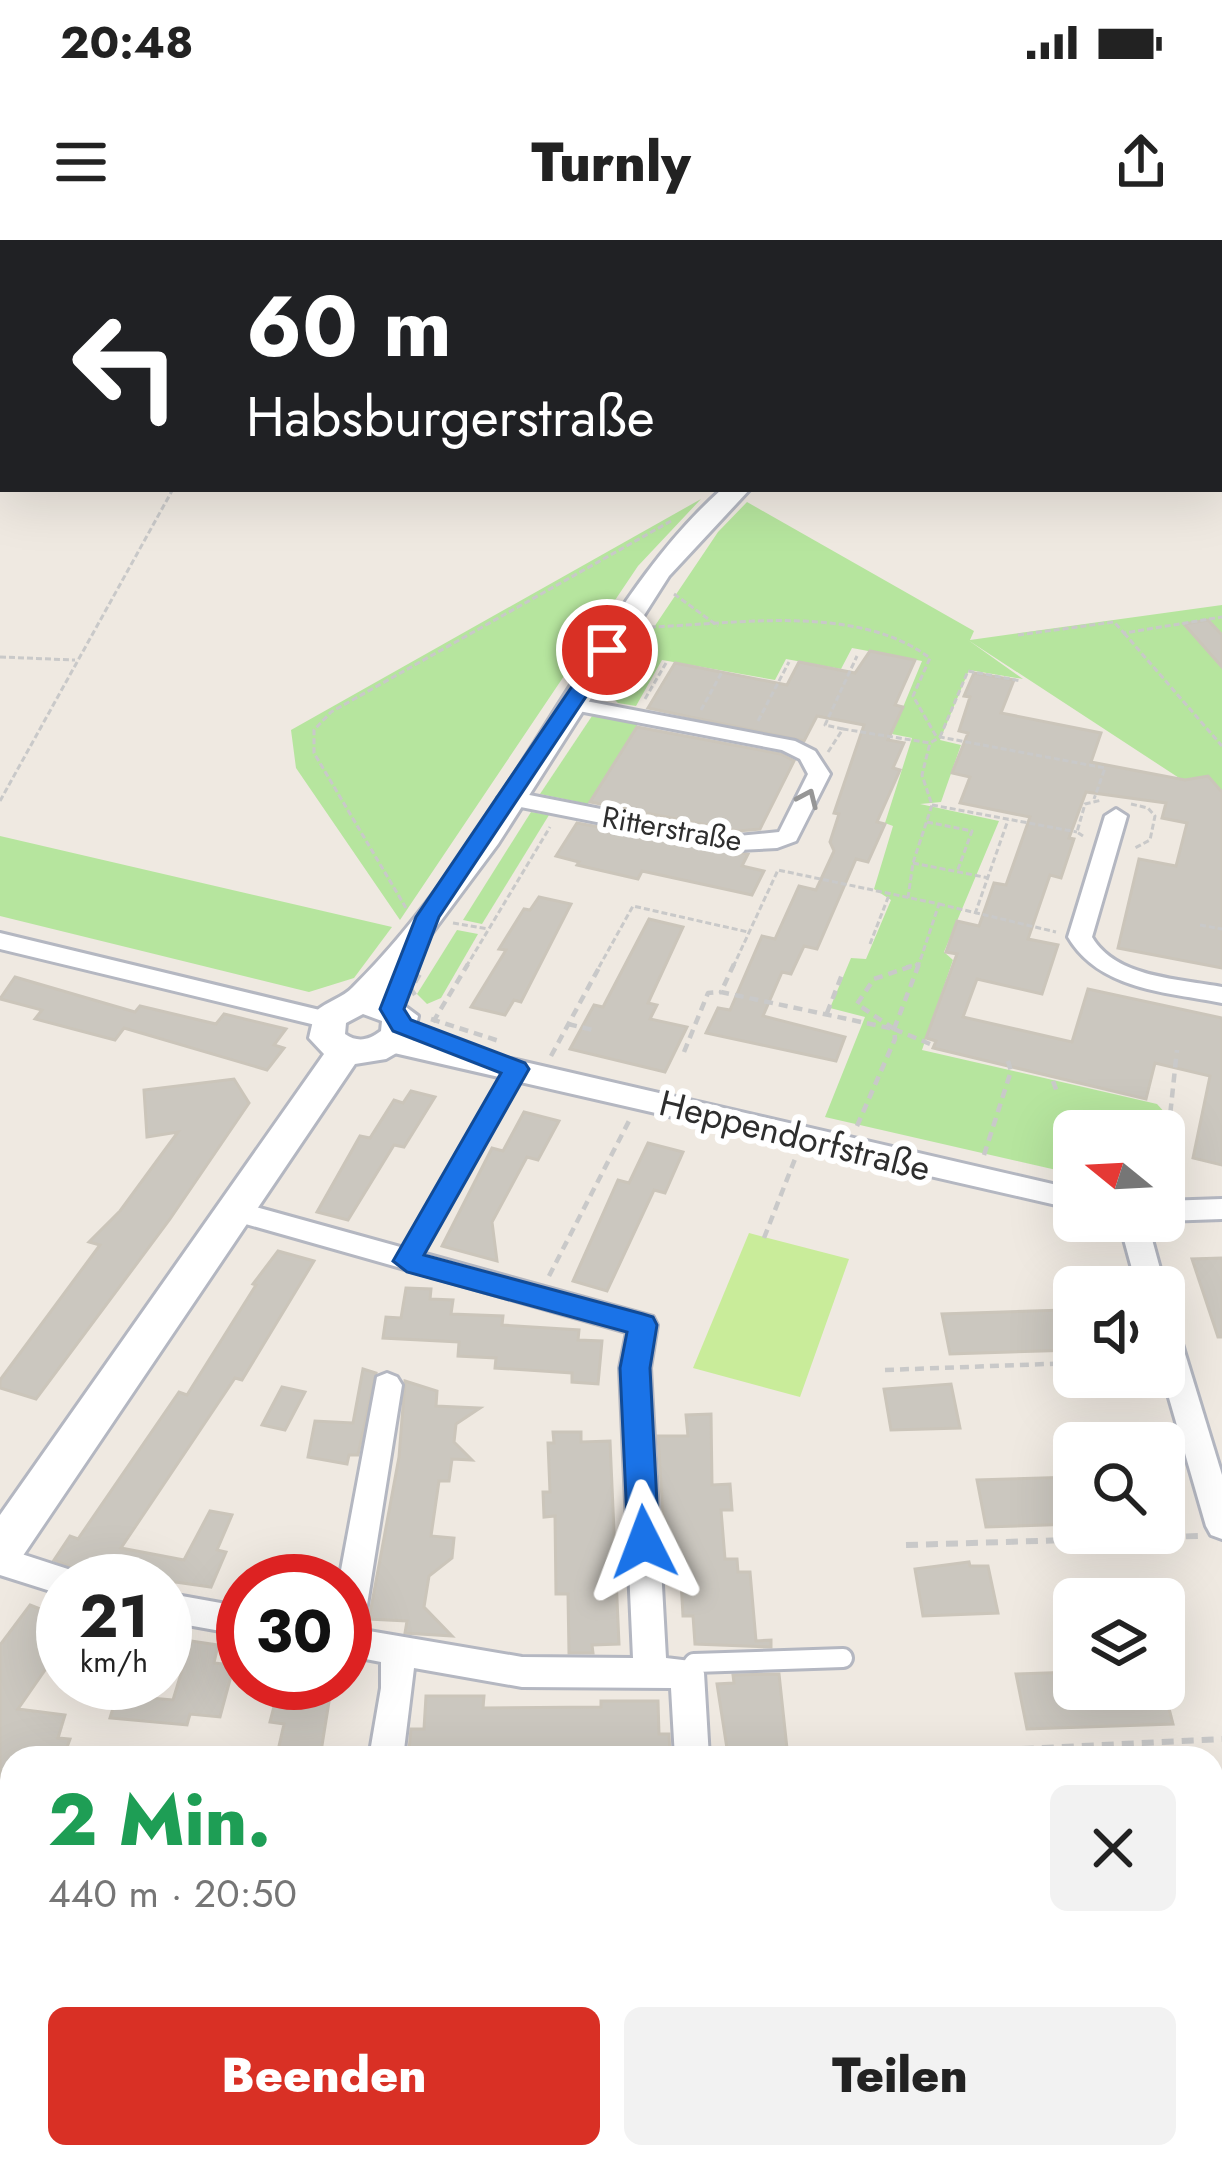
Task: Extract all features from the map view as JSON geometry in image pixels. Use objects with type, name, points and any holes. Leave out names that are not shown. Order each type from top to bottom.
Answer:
[{"type":"main road","points":[[336,1035],[361,1053],[395,1021],[440,920],[509,798],[674,550],[734,492]]},
{"type":"main road","points":[[5,1540],[238,1212],[336,1035],[340,1008],[395,1021]]},
{"type":"street","name":"Ritterstraße","points":[[509,798],[738,843],[759,843],[788,836],[819,773],[808,755],[788,745],[570,704]]},
{"type":"street","points":[[1116,816],[1080,938],[1085,951],[1112,970],[1222,995]]},
{"type":"street","points":[[0,941],[336,1035]]},
{"type":"street","name":"Heppendorfstraße","points":[[395,1021],[641,1098],[1053,1194]]},
{"type":"street","points":[[1185,1211],[1222,1210]]},
{"type":"street","points":[[238,1212],[643,1325],[635,1368],[650,1673]]},
{"type":"street","points":[[359,1554],[386,1385]]},
{"type":"street","points":[[1180,1398],[1211,1531]]},
{"type":"street","points":[[5,1540],[36,1562]]},
{"type":"street","points":[[372,1646],[522,1672],[687,1673],[691,1746]]},
{"type":"street","points":[[388,1746],[398,1688],[398,1652]]},
{"type":"lane","points":[[407,1261],[514,1057]]},
{"type":"lane","points":[[687,1673],[694,1663],[843,1658]]},
{"type":"path","points":[[0,801],[170,492]]},
{"type":"path","points":[[488,929],[407,911],[314,753],[314,730],[331,712],[670,522]]},
{"type":"path","points":[[668,591],[718,626]]},
{"type":"path","points":[[656,609],[644,628],[810,624],[906,640],[930,658],[913,697],[938,736],[1105,768],[1094,799]]},
{"type":"path","points":[[1124,633],[1222,617]]},
{"type":"path","points":[[1018,635],[1114,622],[1222,746]]},
{"type":"path","points":[[857,656],[825,725],[930,743]]},
{"type":"path","points":[[0,657],[75,660]]},
{"type":"path","points":[[752,731],[789,662]]},
{"type":"path","points":[[639,709],[666,663]]},
{"type":"path","points":[[1021,681],[968,671],[938,736],[930,743],[921,772],[922,789],[932,805],[1077,832]]},
{"type":"path","points":[[695,720],[722,672]]},
{"type":"path","points":[[828,752],[843,729]]},
{"type":"path","points":[[908,898],[913,863],[932,805]]},
{"type":"path","points":[[395,1021],[488,929],[557,815]]},
{"type":"path","points":[[975,914],[1008,820]]},
{"type":"path","points":[[927,822],[972,831],[957,872]]},
{"type":"path","points":[[913,863],[988,878]]},
{"type":"path","points":[[721,992],[778,870],[1064,934]]},
{"type":"path","points":[[870,944],[889,895]]},
{"type":"path","points":[[856,1130],[895,1039],[894,1029],[939,904]]},
{"type":"path","points":[[570,1061],[550,1056],[633,907],[748,932]]},
{"type":"path","points":[[1200,925],[1222,929]]},
{"type":"path","points":[[919,964],[886,972],[866,984],[857,1004],[901,1037],[930,1044]]},
{"type":"path","points":[[395,1021],[421,972]]},
{"type":"path","points":[[826,1013],[843,972]]},
{"type":"path","points":[[684,1052],[708,993],[894,1029]]},
{"type":"path","points":[[395,1021],[514,1057]]},
{"type":"path","points":[[568,1024],[593,1030]]},
{"type":"path","points":[[1172,1110],[1169,1095],[1177,1050]]},
{"type":"path","points":[[999,1164],[981,1160],[1011,1071],[1008,1061]]},
{"type":"path","points":[[1053,1081],[1057,1092]]},
{"type":"path","points":[[538,1297],[641,1098]]},
{"type":"path","points":[[764,1238],[802,1138]]},
{"type":"path","points":[[885,1370],[1053,1364]]},
{"type":"path","points":[[906,1545],[1211,1531]]},
{"type":"path","points":[[1082,1746],[1222,1739]]},
{"type":"green space","points":[[701,499],[638,566],[400,920],[296,768],[291,730]]},
{"type":"green space","points":[[747,502],[974,631],[970,640],[1222,605],[1222,806],[968,640],[1023,679],[969,670],[940,740],[961,745],[941,802],[920,804],[999,821],[944,952],[953,960],[922,1050],[1157,1104],[1162,1110],[1053,1110],[1053,1169],[825,1117],[865,1017],[830,1008],[851,958],[866,959],[891,900],[874,889],[893,826],[885,823],[912,738],[892,734],[922,661],[852,648],[841,669],[786,659],[775,680],[662,660],[636,706],[618,703],[609,694],[718,532]]},
{"type":"green space","points":[[592,716],[638,724],[588,804],[540,794]]},
{"type":"green space","points":[[531,812],[549,815],[482,924],[463,920]]},
{"type":"green space","points":[[0,836],[392,927],[354,978],[309,992],[0,916]]},
{"type":"green space","points":[[457,930],[478,934],[441,998],[427,1004],[417,994]]},
{"type":"green space","points":[[749,1233],[849,1259],[800,1397],[693,1368]]},
{"type":"building","points":[[1208,620],[1222,635],[1222,667],[1184,624]]},
{"type":"building","points":[[870,651],[915,660],[895,705],[903,707],[888,740],[904,743],[893,768],[900,770],[877,822],[885,824],[868,862],[856,859],[817,949],[804,946],[791,974],[782,972],[763,1016],[845,1037],[836,1061],[706,1033],[718,1008],[730,1010],[762,936],[775,939],[799,886],[816,890],[834,851],[830,842],[839,814],[834,813],[864,725],[817,716],[804,741],[648,708],[675,663],[787,685],[799,662],[855,673]]},
{"type":"building","points":[[974,673],[1014,680],[1001,713],[1101,733],[1091,762],[1185,780],[1208,776],[1222,792],[1222,968],[1118,948],[1139,859],[1176,866],[1187,823],[1162,818],[1166,803],[1086,792],[1061,878],[1050,875],[1028,939],[1058,945],[1042,994],[977,979],[963,1017],[1072,1042],[1088,989],[1222,1018],[1222,1165],[1193,1158],[1210,1076],[1155,1063],[1146,1099],[933,1048],[936,1041],[926,1038],[957,954],[946,952],[957,921],[979,926],[994,883],[1006,885],[1030,817],[960,803],[970,777],[952,773],[968,733],[959,731],[970,697],[964,696]]},
{"type":"building","points":[[637,727],[781,754],[794,761],[760,829],[738,831],[590,802]]},
{"type":"building","points":[[577,823],[748,854],[742,866],[764,871],[752,895],[642,871],[638,879],[577,865],[579,862],[556,856]]},
{"type":"building","points":[[539,897],[571,904],[521,1002],[514,1000],[505,1015],[471,1007],[506,950],[499,949],[524,909],[530,910]]},
{"type":"building","points":[[649,919],[683,927],[648,1003],[657,1005],[650,1019],[687,1027],[665,1072],[570,1049],[594,1005],[603,1007]]},
{"type":"building","points":[[15,977],[135,1012],[140,1006],[216,1024],[224,1014],[286,1029],[274,1045],[284,1048],[267,1070],[124,1028],[115,1040],[35,1019],[42,1010],[0,999]]},
{"type":"building","points":[[234,1079],[249,1103],[170,1219],[36,1399],[0,1388],[0,1380],[100,1245],[89,1242],[120,1211],[178,1132],[147,1137],[144,1090]]},
{"type":"building","points":[[411,1091],[435,1097],[404,1147],[394,1145],[348,1220],[317,1212],[360,1136],[370,1138],[394,1100],[403,1103]]},
{"type":"building","points":[[524,1112],[559,1121],[538,1160],[527,1157],[492,1222],[497,1261],[442,1246],[492,1148],[503,1151]]},
{"type":"building","points":[[648,1143],[683,1152],[665,1193],[654,1190],[607,1291],[573,1281],[618,1180],[629,1183]]},
{"type":"building","points":[[278,1251],[314,1261],[242,1380],[235,1378],[121,1548],[152,1554],[58,1554],[70,1536],[78,1539],[179,1392],[187,1395]]},
{"type":"building","points":[[1222,1258],[1222,1337],[1218,1337],[1192,1259]]},
{"type":"building","points":[[406,1288],[431,1289],[430,1299],[453,1300],[451,1314],[503,1316],[502,1325],[579,1330],[578,1340],[602,1341],[598,1384],[572,1382],[572,1373],[495,1368],[496,1358],[458,1356],[459,1342],[383,1338],[386,1317],[401,1318]]},
{"type":"building","points":[[1053,1310],[1053,1351],[950,1354],[942,1314]]},
{"type":"building","points":[[363,1369],[376,1373],[358,1455],[349,1455],[347,1464],[308,1457],[315,1421],[353,1423]]},
{"type":"building","points":[[405,1381],[437,1391],[436,1406],[480,1408],[456,1424],[454,1442],[472,1460],[452,1459],[449,1481],[439,1481],[431,1536],[454,1538],[452,1558],[429,1576],[424,1607],[452,1636],[405,1633],[407,1621],[372,1619],[399,1457]]},
{"type":"building","points":[[951,1384],[960,1428],[891,1430],[884,1389]]},
{"type":"building","points":[[282,1387],[305,1392],[285,1430],[262,1425]]},
{"type":"building","points":[[711,1414],[712,1485],[730,1484],[732,1510],[721,1510],[725,1559],[737,1559],[738,1572],[750,1572],[756,1641],[771,1640],[771,1647],[695,1644],[693,1616],[683,1616],[680,1563],[666,1563],[658,1436],[688,1436],[686,1415]]},
{"type":"building","points":[[553,1432],[581,1432],[581,1442],[610,1441],[619,1644],[592,1645],[593,1653],[569,1653],[568,1594],[556,1594],[555,1516],[544,1517],[543,1492],[550,1492],[548,1443],[554,1443]]},
{"type":"building","points":[[1053,1478],[1053,1525],[986,1527],[977,1480]]},
{"type":"building","points":[[210,1511],[232,1515],[217,1550],[226,1552],[216,1554],[211,1587],[192,1584],[192,1554],[187,1554]]},
{"type":"building","points":[[969,1562],[970,1566],[988,1566],[998,1613],[923,1616],[915,1569]]},
{"type":"building","points":[[30,1605],[36,1607],[36,1683],[18,1709],[65,1715],[58,1738],[70,1739],[67,1746],[0,1746],[0,1645]]},
{"type":"building","points":[[192,1641],[216,1645],[216,1710],[222,1710],[220,1717],[190,1714],[187,1725],[110,1718],[112,1710],[192,1710]]},
{"type":"building","points":[[1053,1673],[1053,1710],[1169,1710],[1173,1724],[1027,1729],[1016,1674]]},
{"type":"building","points":[[779,1674],[787,1746],[727,1746],[717,1684],[734,1683],[733,1675]]},
{"type":"building","points":[[426,1696],[484,1696],[483,1708],[601,1707],[601,1701],[658,1701],[659,1734],[669,1734],[670,1746],[409,1746],[411,1729],[424,1729]]},
{"type":"building","points":[[273,1710],[328,1710],[322,1746],[279,1746],[284,1724],[270,1722]]},
{"type":"route","points":[[607,650],[428,917],[392,1009],[402,1025],[516,1069],[407,1261],[643,1325],[635,1368],[644,1542]]}]
